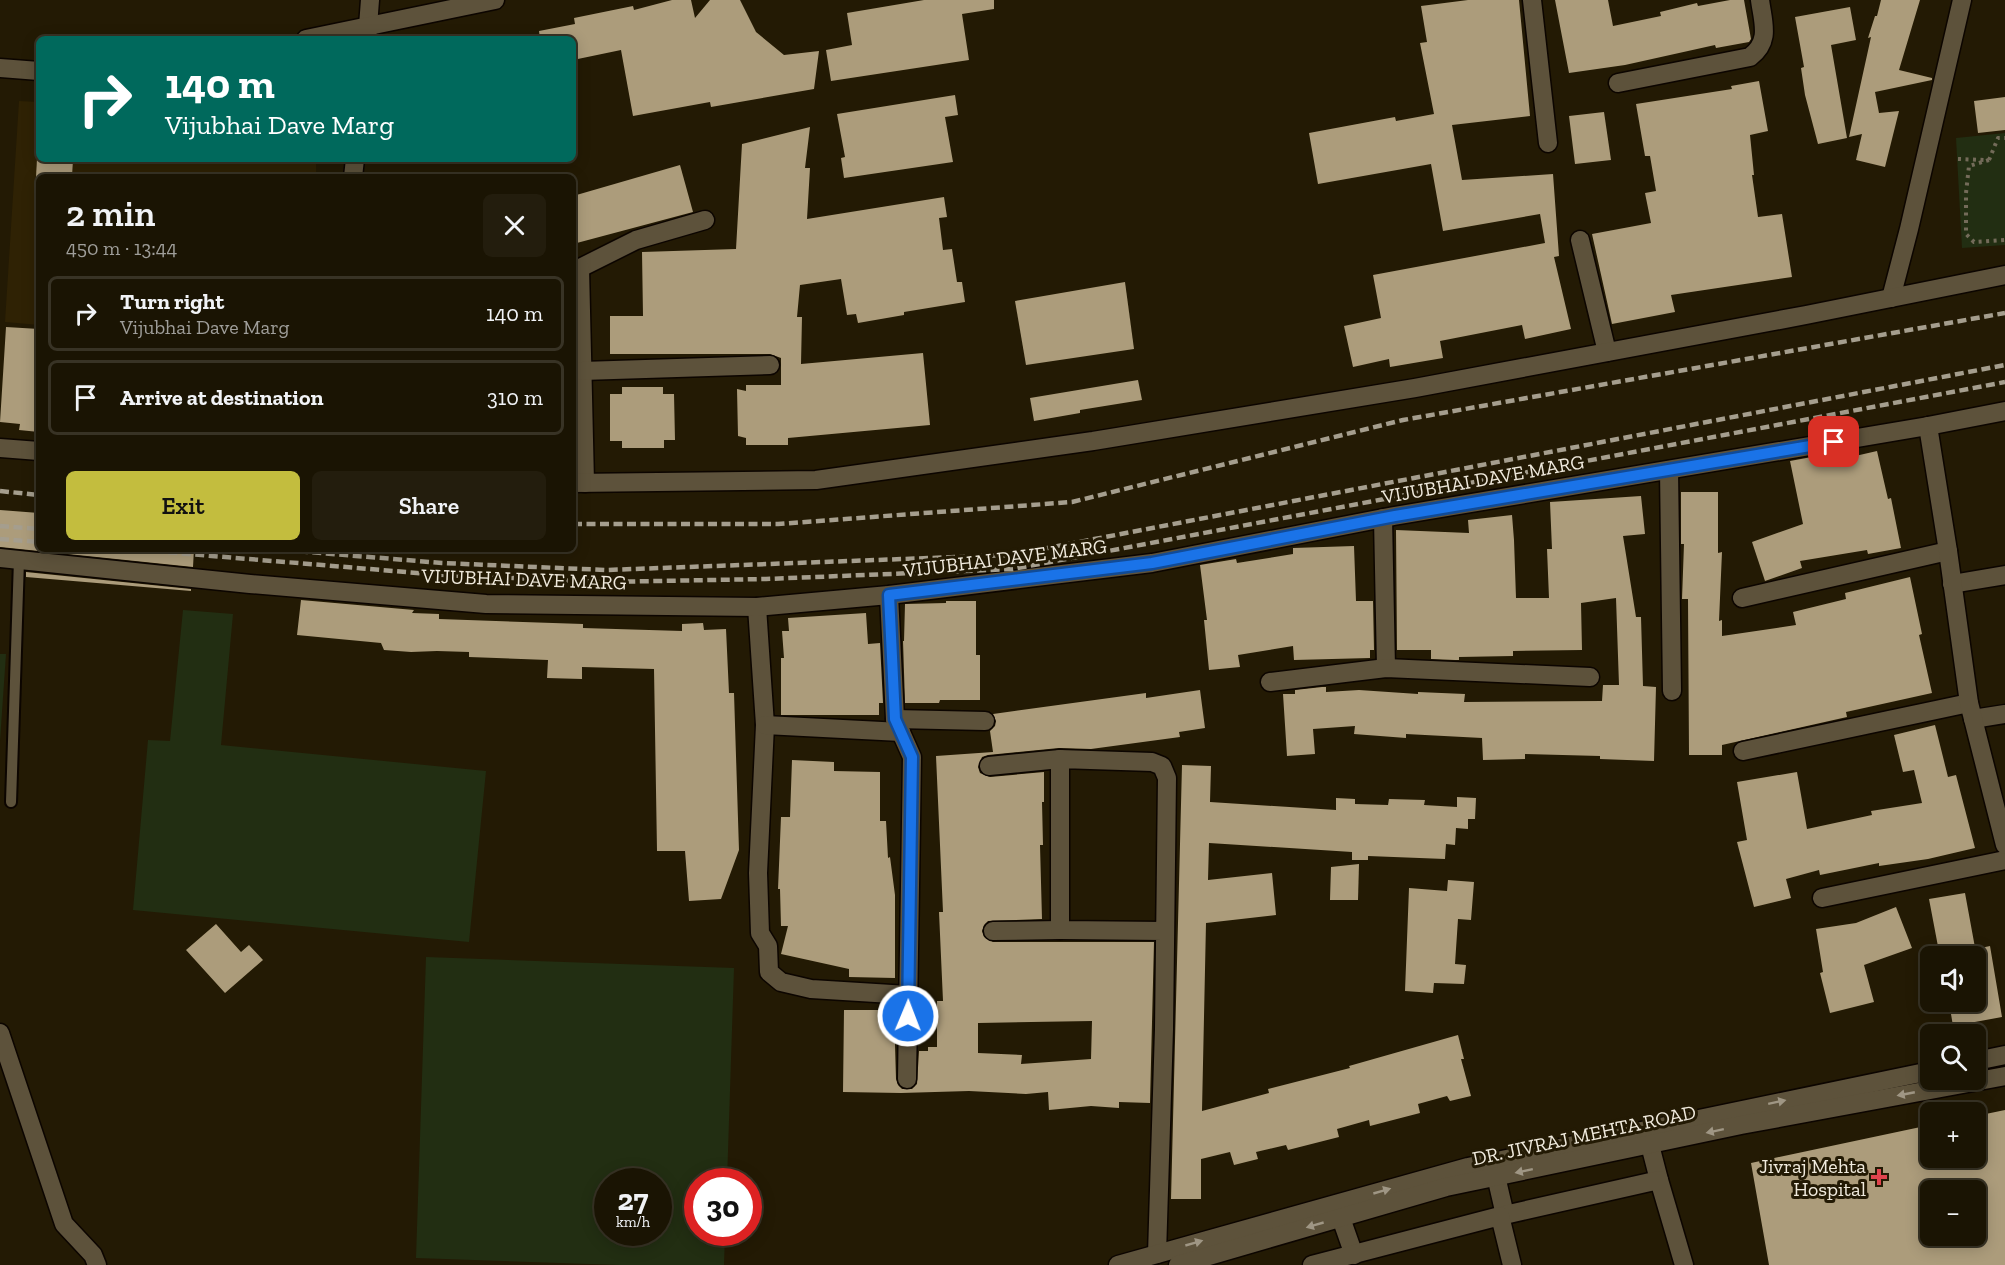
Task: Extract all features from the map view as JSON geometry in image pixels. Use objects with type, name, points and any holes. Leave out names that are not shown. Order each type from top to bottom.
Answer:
[{"type":"street","points":[[367,32],[370,0]]},
{"type":"street","points":[[332,36],[367,32],[495,0]]},
{"type":"street","points":[[1532,0],[1548,143]]},
{"type":"street","points":[[1618,83],[1750,57],[1761,48],[1764,35],[1760,0]]},
{"type":"street","points":[[1891,297],[1910,229],[1962,0]]},
{"type":"street","points":[[0,68],[36,71]]},
{"type":"street","points":[[705,220],[636,240],[577,268],[582,371],[579,483],[816,480],[1093,441],[1415,388],[2005,274]]},
{"type":"street","points":[[1580,240],[1607,352]]},
{"type":"street","points":[[582,371],[770,364]]},
{"type":"street","name":"VIJUBHAI DAVE MARG","points":[[0,558],[250,584],[486,604],[756,607],[889,595],[1152,563],[1383,519],[2005,411]]},
{"type":"street","points":[[1928,426],[1971,711],[2005,845]]},
{"type":"street","points":[[0,448],[36,452]]},
{"type":"street","points":[[1669,470],[1672,691]]},
{"type":"street","points":[[1383,519],[1386,668]]},
{"type":"street","points":[[1742,598],[1948,551]]},
{"type":"street","points":[[1952,584],[2005,575]]},
{"type":"street","points":[[889,595],[898,725],[912,757],[907,1079]]},
{"type":"street","points":[[756,607],[765,725],[758,873],[759,933],[768,946],[769,972],[781,982],[811,989],[908,995]]},
{"type":"street","points":[[1270,682],[1386,668],[1590,677]]},
{"type":"street","points":[[1743,751],[1971,711],[2005,714]]},
{"type":"street","points":[[765,725],[898,725],[985,721]]},
{"type":"street","points":[[1060,759],[1060,930]]},
{"type":"street","points":[[989,766],[1060,759],[1152,762],[1162,766],[1167,778],[1164,1029],[1157,1254]]},
{"type":"street","points":[[1822,898],[2005,860]]},
{"type":"street","points":[[993,931],[1164,931]]},
{"type":"street","points":[[0,1033],[64,1224],[93,1256],[97,1265]]},
{"type":"street","points":[[1986,1059],[2005,1055]]},
{"type":"street","points":[[1118,1265],[1468,1167],[1920,1073]]},
{"type":"street","name":"DR. JIVRAJ MEHTA ROAD","points":[[1178,1265],[1446,1187],[1741,1125],[2005,1076]]},
{"type":"street","points":[[1650,1145],[1684,1265]]},
{"type":"street","points":[[1496,1176],[1512,1265]]},
{"type":"street","points":[[1312,1265],[1502,1216],[1659,1180]]},
{"type":"street","points":[[1341,1218],[1354,1255]]},
{"type":"lane","points":[[11,802],[19,560]]},
{"type":"path","points":[[1989,160],[1998,138],[2005,138]]},
{"type":"path","points":[[1958,159],[1989,160]]},
{"type":"path","points":[[1989,160],[1969,166],[1966,193],[1966,234],[1974,242],[2005,240]]},
{"type":"shaded area","points":[[19,101],[36,102],[36,162],[316,162],[316,174],[36,174],[36,325],[5,322]]},
{"type":"green space","points":[[2005,133],[2005,245],[1962,248],[1956,138]]},
{"type":"green space","points":[[183,610],[233,614],[221,745],[486,771],[469,942],[133,910],[148,740],[170,741]]},
{"type":"green space","points":[[0,654],[6,654],[0,741]]},
{"type":"green space","points":[[426,957],[734,968],[727,1168],[684,1168],[684,1246],[725,1246],[724,1265],[619,1265],[416,1258]]},
{"type":"building","points":[[672,0],[691,0],[695,18],[710,0],[740,0],[756,32],[784,55],[819,51],[814,89],[711,107],[710,102],[633,116],[621,50],[576,59],[576,36],[540,36],[539,31],[575,24],[574,18],[633,6],[634,10]]},
{"type":"building","points":[[924,0],[994,0],[994,9],[962,14],[969,60],[831,81],[826,50],[852,45],[847,13]]},
{"type":"building","points":[[1468,0],[1519,0],[1530,116],[1452,125],[1462,180],[1553,174],[1559,256],[1554,257],[1571,329],[1525,339],[1522,325],[1440,341],[1443,358],[1390,367],[1389,359],[1353,367],[1344,326],[1381,318],[1373,275],[1545,243],[1540,214],[1443,231],[1431,164],[1318,184],[1309,133],[1395,117],[1396,121],[1434,114],[1420,43],[1427,42],[1421,6]]},
{"type":"building","points":[[1555,0],[1608,0],[1613,26],[1661,16],[1660,12],[1697,3],[1698,6],[1730,0],[1744,0],[1751,39],[1749,42],[1716,48],[1715,45],[1625,65],[1569,73]]},
{"type":"building","points":[[1881,0],[1920,0],[1899,70],[1932,78],[1932,80],[1875,92],[1879,113],[1899,111],[1885,167],[1856,160],[1862,134],[1849,137],[1871,37],[1868,38]]},
{"type":"building","points":[[1850,7],[1856,40],[1831,45],[1847,138],[1818,144],[1805,95],[1801,68],[1804,67],[1795,17]]},
{"type":"building","points":[[1759,81],[1768,131],[1750,135],[1754,175],[1752,175],[1758,217],[1782,214],[1792,277],[1671,295],[1675,312],[1612,324],[1592,234],[1651,223],[1645,193],[1656,191],[1650,156],[1645,156],[1636,104],[1732,89],[1731,86]]},
{"type":"building","points":[[955,95],[958,115],[945,117],[953,162],[844,178],[841,158],[845,157],[837,114]]},
{"type":"building","points":[[2005,97],[2005,130],[1978,133],[1974,101]]},
{"type":"building","points":[[1604,112],[1611,160],[1575,164],[1569,116]]},
{"type":"building","points":[[810,127],[805,168],[810,168],[807,219],[944,197],[947,217],[939,218],[943,250],[952,249],[957,282],[962,282],[965,302],[904,312],[904,315],[858,323],[856,314],[847,315],[841,279],[800,285],[797,317],[802,317],[801,364],[923,353],[930,425],[788,438],[788,445],[746,445],[746,438],[738,436],[737,389],[746,391],[746,385],[781,385],[781,358],[770,354],[610,354],[610,316],[643,316],[642,252],[736,249],[742,144]]},
{"type":"building","points":[[37,162],[73,162],[72,174],[36,174]]},
{"type":"building","points":[[680,165],[693,212],[576,243],[576,195]]},
{"type":"building","points":[[1125,282],[1134,349],[1026,365],[1015,301]]},
{"type":"building","points":[[6,327],[36,329],[36,432],[19,430],[20,424],[0,422]]},
{"type":"building","points":[[1138,380],[1142,400],[1080,410],[1080,413],[1034,421],[1030,398]]},
{"type":"building","points":[[622,387],[663,387],[663,394],[674,394],[675,440],[664,440],[664,448],[622,448],[622,441],[610,441],[610,394],[622,394]]},
{"type":"building","points":[[1877,451],[1888,499],[1891,498],[1901,548],[1868,554],[1867,550],[1800,561],[1802,568],[1765,581],[1752,542],[1803,524],[1790,461],[1828,454],[1829,462]]},
{"type":"building","points":[[1681,492],[1718,492],[1718,553],[1722,552],[1719,621],[1722,620],[1722,636],[1796,625],[1793,612],[1846,599],[1845,593],[1910,577],[1922,634],[1919,635],[1932,693],[1846,712],[1847,717],[1722,745],[1722,755],[1689,755],[1688,599],[1682,599],[1684,544],[1681,544]]},
{"type":"building","points":[[1641,496],[1645,534],[1623,536],[1636,617],[1641,617],[1643,686],[1656,687],[1654,761],[1600,759],[1600,756],[1525,754],[1525,759],[1483,760],[1482,738],[1406,734],[1406,738],[1354,734],[1355,726],[1313,729],[1315,754],[1287,756],[1283,694],[1295,694],[1295,690],[1326,687],[1326,692],[1359,690],[1465,694],[1464,702],[1602,701],[1603,685],[1619,685],[1616,598],[1581,603],[1582,650],[1513,651],[1513,656],[1459,657],[1459,660],[1455,660],[1431,659],[1431,650],[1397,650],[1396,530],[1469,533],[1468,520],[1512,515],[1516,598],[1549,598],[1547,549],[1552,549],[1550,502]]},
{"type":"building","points":[[0,510],[36,513],[36,551],[0,547]]},
{"type":"building","points":[[1354,546],[1356,601],[1373,601],[1374,650],[1370,650],[1370,658],[1294,660],[1293,646],[1238,655],[1240,667],[1209,670],[1204,620],[1207,620],[1200,565],[1236,559],[1237,563],[1293,554],[1293,548]]},
{"type":"building","points":[[48,552],[194,552],[193,567]]},
{"type":"building","points":[[26,572],[191,589],[191,591],[26,577]]},
{"type":"building","points":[[301,600],[414,610],[412,613],[439,614],[439,619],[583,624],[583,628],[682,631],[682,624],[703,623],[704,630],[726,629],[729,693],[734,693],[739,850],[721,899],[689,901],[685,851],[657,851],[654,669],[582,667],[582,679],[547,678],[548,660],[469,657],[469,652],[384,650],[381,643],[297,635]]},
{"type":"building","points":[[946,601],[976,601],[976,655],[980,655],[980,700],[905,703],[903,641],[905,604],[946,603]]},
{"type":"building","points":[[866,613],[868,644],[880,643],[883,703],[879,703],[879,715],[781,715],[781,658],[784,658],[782,631],[789,631],[788,618]]},
{"type":"building","points":[[1200,690],[1205,728],[1179,732],[1180,737],[1091,749],[1059,748],[988,755],[982,757],[978,767],[980,773],[990,777],[1044,772],[1043,845],[1040,845],[1042,919],[988,921],[982,931],[984,937],[993,942],[1154,942],[1150,1103],[1119,1102],[1119,1108],[1091,1106],[1049,1110],[1048,1092],[1026,1094],[969,1091],[843,1092],[844,1010],[894,1010],[896,1079],[902,1089],[912,1089],[917,1084],[919,1051],[928,1051],[928,1047],[937,1047],[937,1001],[943,1001],[939,912],[943,912],[936,756],[993,752],[990,731],[996,721],[993,714],[1146,693],[1146,698]],"holes":[[[1092,1021],[1091,1059],[1021,1064],[1022,1055],[978,1053],[978,1023]]]},
{"type":"building","points":[[1935,725],[1948,777],[1956,775],[1975,848],[1928,859],[1879,866],[1879,863],[1820,875],[1819,870],[1786,879],[1791,898],[1754,907],[1737,842],[1747,840],[1737,782],[1797,772],[1807,829],[1872,815],[1871,811],[1922,803],[1914,770],[1903,772],[1894,735]]},
{"type":"building","points":[[792,760],[834,762],[834,771],[880,772],[880,821],[886,821],[888,858],[890,857],[895,895],[895,978],[849,977],[849,969],[781,954],[788,926],[781,926],[780,889],[778,889],[781,817],[790,817]]},
{"type":"building","points":[[1182,765],[1211,766],[1210,802],[1336,810],[1336,798],[1355,799],[1355,804],[1388,805],[1389,799],[1425,800],[1424,805],[1457,807],[1457,797],[1476,798],[1475,819],[1468,819],[1468,829],[1456,828],[1455,845],[1446,844],[1445,859],[1368,856],[1368,860],[1352,860],[1352,852],[1209,843],[1208,880],[1272,873],[1276,915],[1206,923],[1202,1111],[1269,1093],[1268,1089],[1350,1068],[1349,1066],[1458,1035],[1464,1059],[1461,1059],[1471,1096],[1450,1101],[1447,1096],[1418,1104],[1420,1113],[1370,1126],[1369,1120],[1337,1129],[1339,1137],[1288,1150],[1286,1145],[1256,1152],[1258,1159],[1234,1165],[1230,1152],[1201,1159],[1201,1199],[1171,1199]]},
{"type":"building","points":[[1359,864],[1358,900],[1330,900],[1331,867]]},
{"type":"building","points":[[1448,880],[1474,882],[1471,920],[1458,919],[1455,964],[1466,965],[1464,984],[1434,983],[1433,993],[1405,991],[1409,888],[1447,891]]},
{"type":"building","points":[[1965,893],[1975,946],[1938,946],[1929,899]]},
{"type":"building","points":[[1896,907],[1912,948],[1864,965],[1874,1002],[1830,1013],[1820,973],[1823,972],[1816,929],[1856,923]]},
{"type":"building","points":[[216,924],[241,952],[249,945],[263,960],[225,993],[186,950]]},
{"type":"building","points":[[1990,946],[2002,1017],[1953,1024],[1951,1012],[1986,1012],[1986,947]]},
{"type":"building","name":"Jivraj Mehta Hospital","points":[[2005,1110],[2005,1265],[1769,1265],[1751,1163],[1920,1127],[1920,1168],[1986,1168],[1986,1114]]},
{"type":"railway","points":[[576,524],[778,524],[1072,502],[1403,420],[2005,313]]},
{"type":"railway","points":[[308,552],[442,563],[606,570],[1011,555],[2005,365]]},
{"type":"railway","points":[[164,552],[442,575],[605,582],[766,579],[1013,569],[2005,382]]},
{"type":"railway","points":[[0,491],[36,495]]},
{"type":"railway","points":[[0,526],[36,529]]},
{"type":"railway","points":[[0,539],[36,542]]},
{"type":"place","name":"Jivraj Mehta Hospital","points":[[1879,1177]]},
{"type":"route","points":[[908,1016],[912,757],[895,719],[889,595],[1152,563],[1395,516],[1834,442]]}]
